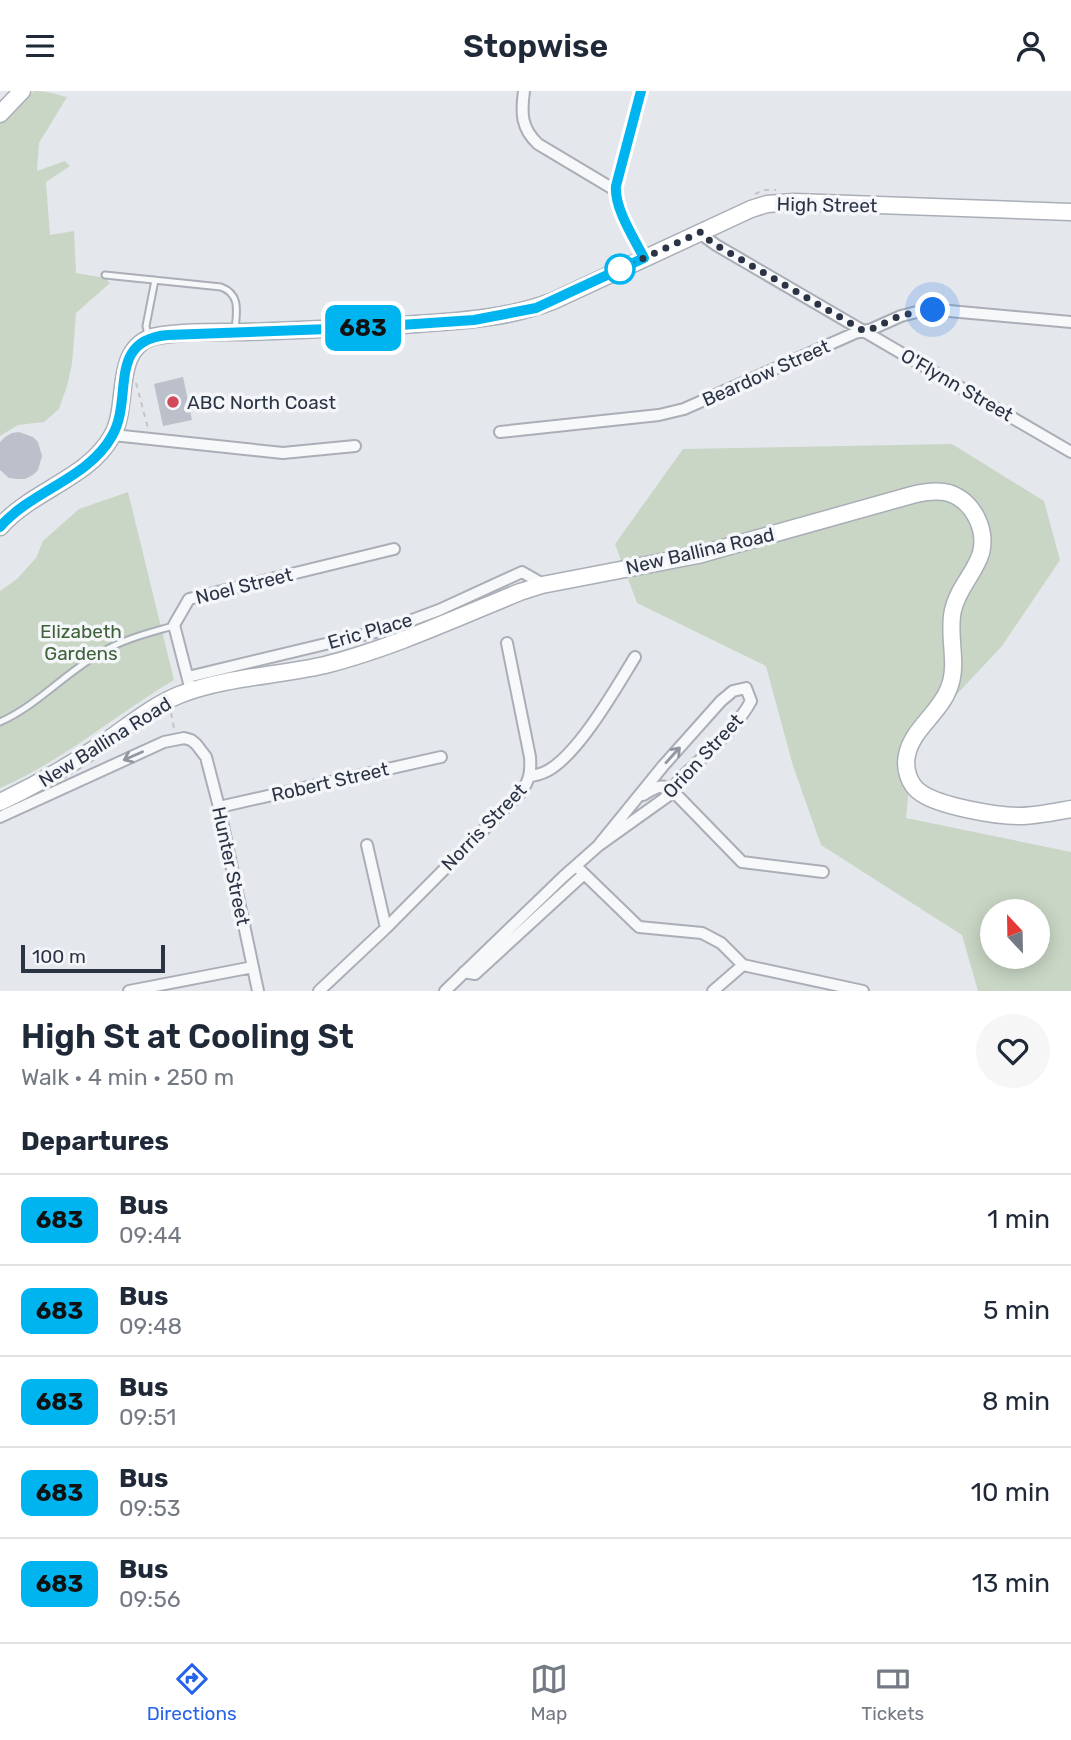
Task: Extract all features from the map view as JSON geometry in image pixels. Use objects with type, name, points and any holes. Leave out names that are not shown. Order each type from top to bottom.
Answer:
[{"type":"street","points":[[0,114],[22,91]]},
{"type":"street","points":[[524,91],[522,115],[529,136],[615,190]]},
{"type":"street","points":[[641,91],[615,190],[617,201],[644,258]]},
{"type":"street","name":"High Street","points":[[149,338],[474,320],[536,308],[758,205],[779,202],[1071,212]]},
{"type":"street","name":"O'Flynn Street","points":[[701,232],[716,245],[1071,452]]},
{"type":"street","name":"Beardow Street","points":[[500,432],[659,415],[684,409],[855,334],[921,311],[1071,322]]},
{"type":"street","points":[[0,527],[23,505],[101,452],[113,435],[119,418],[129,357],[137,345],[149,338]]},
{"type":"street","points":[[113,435],[284,453],[355,446]]},
{"type":"street","name":"New Ballina Road","points":[[0,802],[56,773],[190,684],[324,665],[373,651],[543,584],[698,555],[930,491],[961,498],[973,510],[980,523],[982,539],[980,554],[956,597],[952,612],[954,667],[948,689],[910,746],[906,767],[909,776],[921,793],[962,808],[1020,816],[1071,809]]},
{"type":"street","name":"Noel Street","points":[[174,626],[189,599],[394,549]]},
{"type":"street","points":[[174,626],[190,684]]},
{"type":"street","points":[[507,643],[530,757],[531,776]]},
{"type":"street","name":"Norris Street","points":[[319,991],[521,793],[531,776],[550,770],[572,750],[635,657]]},
{"type":"street","name":"Orion Street","points":[[445,991],[563,877],[580,870],[598,846],[663,766],[721,701],[733,691],[746,688],[751,701],[743,715],[671,789],[668,796],[598,846]]},
{"type":"street","name":"Hunter Street","points":[[0,817],[163,742],[184,738],[196,744],[206,757],[219,807],[258,991]]},
{"type":"street","name":"Robert Street","points":[[219,807],[441,757]]},
{"type":"street","points":[[639,797],[657,787],[665,786],[671,789],[742,862],[823,872]]},
{"type":"street","points":[[367,845],[386,928]]},
{"type":"street","points":[[580,870],[639,927],[702,933],[721,943],[743,965],[863,991]]},
{"type":"street","points":[[713,991],[743,965]]},
{"type":"street","points":[[130,991],[253,967]]},
{"type":"lane","points":[[106,275],[229,290],[236,300],[235,332]]},
{"type":"lane","points":[[149,338],[146,326],[155,280]]},
{"type":"lane","points":[[0,722],[11,717],[102,652],[174,626]]},
{"type":"path","points":[[134,379],[140,391],[147,421],[146,434]]},
{"type":"path","points":[[170,711],[176,736]]},
{"type":"green space","points":[[34,91],[67,97],[39,143],[37,171],[65,161],[70,166],[46,182],[50,235],[74,231],[76,273],[105,278],[110,283],[76,313],[72,364],[59,409],[44,422],[18,425],[0,436],[0,124]]},
{"type":"green space","points":[[952,444],[1044,501],[1060,560],[1002,646],[914,740],[906,818],[1071,852],[1071,991],[978,991],[962,935],[821,845],[793,766],[766,666],[637,603],[615,544],[683,449]]},
{"type":"green space","name":"Elizabeth Gardens","points":[[128,492],[174,680],[45,765],[0,788],[0,591],[17,579],[36,558],[43,541],[79,509]]},
{"type":"building","name":"ABC North Coast","points":[[183,377],[192,420],[163,426],[154,384]]},
{"type":"building","points":[[19,432],[38,442],[42,456],[38,470],[25,479],[9,478],[0,470],[0,442],[12,433]]},
{"type":"bus line","name":"683","points":[[0,527],[23,505],[79,470],[101,452],[113,435],[119,418],[129,357],[137,345],[147,339],[159,335],[356,328],[474,320],[536,308],[644,258],[615,196],[641,91]]},
{"type":"place","name":"ABC North Coast","points":[[173,402]]},
{"type":"route","points":[[620,269],[701,232],[716,245],[864,331],[901,316],[933,310]]}]
